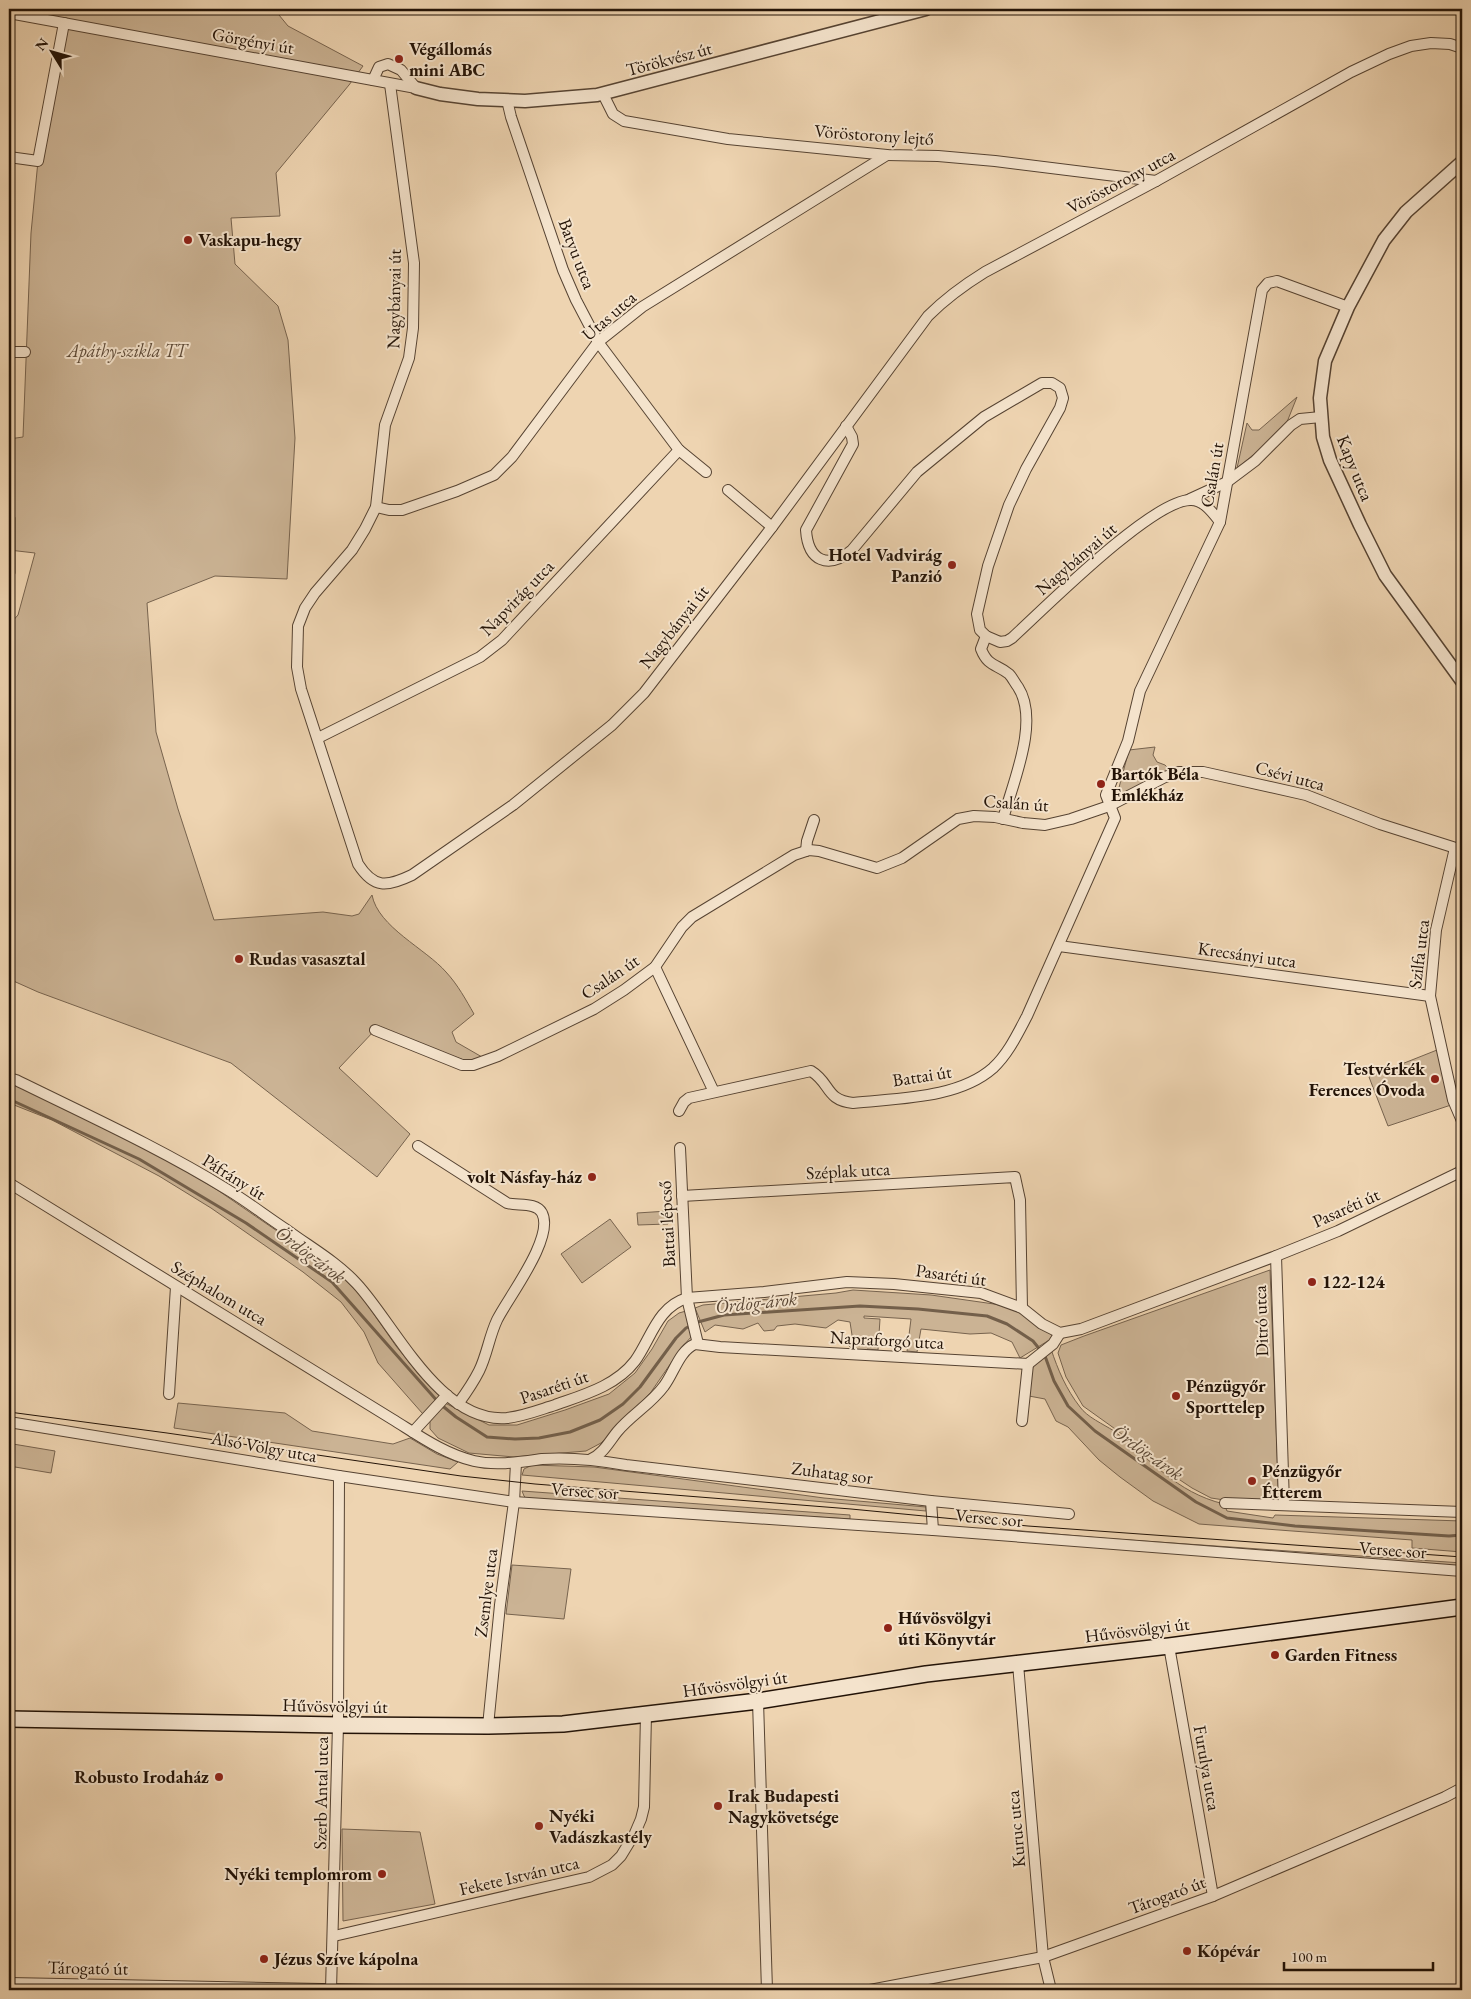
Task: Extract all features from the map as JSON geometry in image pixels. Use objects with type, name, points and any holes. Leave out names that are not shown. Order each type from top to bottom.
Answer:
[{"type":"main road","name":"Hűvösvölgyi út","points":[[9,1719],[338,1725],[488,1726],[563,1724],[758,1701],[926,1674],[1169,1646],[1462,1607]]},
{"type":"street","name":"Törökvész út","points":[[373,80],[440,94],[478,99],[551,100],[603,94],[926,9]]},
{"type":"street","name":"Görgényi út","points":[[9,13],[373,80]]},
{"type":"street","points":[[9,157],[38,161],[64,23]]},
{"type":"street","name":"Vöröstorony utca","points":[[846,426],[928,316],[941,303],[985,272],[1156,181],[1351,72],[1389,54],[1411,46],[1431,44],[1450,44],[1462,48]]},
{"type":"street","points":[[373,80],[379,67],[388,64],[401,70],[416,88]]},
{"type":"street","name":"Nagybányai út","points":[[390,84],[412,235],[414,263],[413,328],[409,358],[385,425],[376,507],[352,550],[315,593],[305,608],[298,626],[296,667],[301,689],[358,864],[364,874],[374,882],[386,884],[399,882],[412,876],[513,805],[612,725],[644,693],[772,527],[846,426]]},
{"type":"street","name":"Vöröstorony lejtő","points":[[603,94],[613,114],[624,121],[728,139],[887,155],[938,156],[995,161],[1156,181]]},
{"type":"street","name":"Batyu utca","points":[[506,100],[563,270],[598,342],[679,450],[706,472]]},
{"type":"street","name":"Utas utca","points":[[376,507],[402,510],[457,491],[494,475],[512,457],[598,342],[642,307],[887,155]]},
{"type":"street","name":"Kapy utca","points":[[1462,162],[1400,219],[1384,240],[1348,307],[1325,362],[1320,398],[1323,437],[1330,460],[1386,575],[1462,681]]},
{"type":"street","name":"Csalán út","points":[[375,1030],[462,1065],[473,1065],[498,1056],[594,1009],[624,990],[655,967],[682,927],[692,917],[786,859],[806,851],[819,851],[877,868],[902,858],[958,820],[974,816],[1003,818],[1023,823],[1045,825],[1071,819],[1109,806],[1106,795],[1128,741],[1140,691],[1220,522],[1225,503],[1227,482],[1262,290],[1268,283],[1277,281],[1348,307]]},
{"type":"street","points":[[9,352],[25,352]]},
{"type":"street","points":[[846,426],[852,437],[853,444],[806,530],[807,541],[811,551],[825,560],[834,562],[843,558],[852,550],[917,472],[954,440],[984,418],[1042,382],[1052,383],[1060,388],[1063,398],[1060,408],[1026,469],[1009,505],[988,566],[977,614],[980,630],[986,636],[981,649],[985,659],[1010,675],[1021,692],[1027,709],[1019,764],[1003,818]]},
{"type":"street","name":"Nagybányai út","points":[[986,636],[992,640],[1007,641],[1113,546],[1142,523],[1164,510],[1227,482],[1255,461],[1290,425],[1300,419],[1321,417]]},
{"type":"street","name":"Napvirág utca","points":[[318,738],[480,657],[502,640],[679,450]]},
{"type":"street","points":[[728,490],[772,527]]},
{"type":"street","points":[[1189,499],[1205,505],[1220,522]]},
{"type":"street","name":"Csévi utca","points":[[1109,806],[1165,777],[1179,772],[1203,772],[1306,795],[1380,824],[1458,849]]},
{"type":"street","name":"Battai út","points":[[714,1092],[811,1071],[818,1076],[834,1098],[841,1102],[853,1103],[935,1093],[966,1085],[994,1067],[1007,1051],[1027,1016],[1059,946],[1115,818],[1109,806]]},
{"type":"street","points":[[806,851],[807,841],[814,820]]},
{"type":"street","name":"Szilfa utca","points":[[1458,849],[1436,930],[1430,996],[1454,1100],[1462,1120]]},
{"type":"street","name":"Krecsányi utca","points":[[1059,946],[1430,996]]},
{"type":"street","points":[[655,967],[714,1092],[689,1098],[684,1102],[679,1111]]},
{"type":"street","name":"Páfrány út","points":[[9,1078],[159,1150],[229,1190],[322,1255],[357,1284],[404,1347],[446,1395]]},
{"type":"street","points":[[418,1146],[507,1203],[516,1206],[534,1207],[543,1216],[542,1236],[527,1272],[497,1321],[480,1370],[458,1404]]},
{"type":"street","name":"Battai lépcső","points":[[680,1148],[687,1298],[697,1339]]},
{"type":"street","name":"Pasaréti út","points":[[446,1395],[458,1404],[484,1416],[506,1418],[530,1414],[604,1386],[635,1361],[666,1310],[687,1298],[764,1292],[847,1282],[894,1284],[981,1293],[1022,1308],[1042,1324],[1060,1333],[1081,1329],[1338,1231],[1462,1171]]},
{"type":"street","name":"Széplak utca","points":[[682,1196],[1016,1177],[1020,1200],[1022,1308]]},
{"type":"street","name":"Széphalom utca","points":[[9,1183],[412,1432]]},
{"type":"street","name":"Ditró utca","points":[[1276,1256],[1284,1504]]},
{"type":"street","points":[[169,1394],[176,1287]]},
{"type":"street","points":[[1022,1420],[1029,1363],[1053,1344],[1060,1333]]},
{"type":"street","points":[[591,1459],[599,1456],[619,1429],[653,1400],[664,1387],[686,1350],[697,1339]]},
{"type":"street","name":"Napraforgó utca","points":[[697,1339],[730,1348],[1029,1363]]},
{"type":"street","points":[[412,1432],[446,1395]]},
{"type":"street","name":"Alsó Völgy utca","points":[[9,1422],[339,1476],[514,1502]]},
{"type":"street","name":"Zuhatag sor","points":[[412,1432],[462,1457],[476,1461],[516,1463],[543,1459],[591,1459],[626,1465],[932,1501],[1069,1514]]},
{"type":"street","name":"Zsemlye utca","points":[[488,1726],[500,1605],[514,1502],[516,1463]]},
{"type":"street","name":"Szerb Antal utca","points":[[331,1989],[334,1936],[338,1725],[339,1476]]},
{"type":"street","points":[[932,1501],[932,1530]]},
{"type":"street","name":"Versec sor","points":[[514,1502],[932,1530],[1462,1571]]},
{"type":"street","points":[[1226,1503],[1462,1512]]},
{"type":"street","name":"Furulya utca","points":[[1169,1646],[1213,1896]]},
{"type":"street","name":"Kuruc utca","points":[[1018,1664],[1043,1957],[1051,1990]]},
{"type":"street","points":[[758,1701],[766,1990]]},
{"type":"street","name":"Fekete István utca","points":[[334,1936],[589,1877],[612,1865],[628,1846],[635,1833],[644,1807],[646,1714]]},
{"type":"street","name":"Tárogató út","points":[[870,1990],[1043,1957],[1213,1896],[1462,1788]]},
{"type":"street","name":"Tárogató út","points":[[9,1983],[376,1990]]},
{"type":"green space","name":"Apáthy-szikla TT","points":[[9,9],[281,9],[279,15],[288,26],[363,66],[276,173],[280,216],[231,218],[235,264],[278,306],[288,340],[295,438],[287,579],[215,576],[147,603],[156,732],[178,809],[214,920],[323,912],[352,916],[359,914],[372,895],[376,907],[383,917],[404,937],[437,963],[450,977],[474,1014],[452,1032],[456,1042],[482,1057],[467,1061],[375,1030],[339,1068],[410,1134],[377,1177],[231,1063],[38,992],[9,979],[9,625],[18,615],[35,553],[9,550],[9,439],[23,437],[31,233],[38,161],[64,23]]},
{"type":"green space","points":[[1297,397],[1287,422],[1258,451],[1237,468],[1247,423],[1252,430],[1259,430]]},
{"type":"green space","points":[[1155,747],[1153,755],[1157,762],[1165,765],[1172,772],[1125,795],[1117,795],[1129,750]]},
{"type":"green space","points":[[1437,1050],[1451,1105],[1388,1126],[1369,1077]]},
{"type":"green space","points":[[9,1082],[162,1157],[216,1189],[341,1275],[362,1297],[396,1346],[420,1376],[447,1404],[489,1425],[517,1425],[609,1394],[635,1373],[668,1321],[679,1313],[686,1311],[692,1336],[682,1347],[651,1392],[601,1443],[586,1451],[514,1457],[469,1453],[438,1438],[430,1429],[430,1422],[378,1363],[364,1332],[341,1302],[303,1272],[211,1208],[159,1176],[52,1120],[9,1103]]},
{"type":"green space","points":[[668,1211],[668,1224],[638,1225],[637,1213]]},
{"type":"green space","points":[[610,1219],[631,1247],[582,1283],[561,1254]]},
{"type":"green space","name":"Pénzügyőr Sporttelep","points":[[1270,1270],[1279,1502],[1231,1501],[1211,1498],[1165,1470],[1118,1431],[1083,1406],[1066,1377],[1058,1353],[1061,1345]]},
{"type":"green space","points":[[853,1290],[931,1295],[1013,1308],[1052,1334],[1051,1339],[1020,1358],[1012,1342],[991,1333],[970,1334],[921,1329],[917,1352],[907,1351],[911,1319],[864,1316],[864,1318],[880,1319],[878,1350],[867,1349],[868,1353],[856,1353],[848,1345],[852,1335],[850,1322],[838,1320],[826,1328],[795,1324],[777,1326],[774,1330],[764,1331],[758,1323],[743,1329],[715,1325],[705,1332],[695,1308],[703,1305]]},
{"type":"green space","points":[[1051,1349],[1067,1386],[1083,1411],[1114,1431],[1165,1474],[1191,1492],[1224,1504],[1227,1511],[1273,1518],[1275,1515],[1462,1521],[1462,1552],[1412,1548],[1412,1540],[1199,1524],[1153,1501],[1120,1477],[1099,1460],[1068,1427],[1056,1421],[1045,1399],[1029,1396],[1031,1365]]},
{"type":"green space","points":[[178,1403],[285,1413],[312,1431],[393,1444],[410,1438],[437,1454],[458,1462],[450,1469],[174,1428]]},
{"type":"green space","points":[[13,1444],[55,1451],[51,1473],[9,1466]]},
{"type":"green space","points":[[532,1465],[594,1467],[824,1498],[926,1507],[926,1511],[522,1475],[524,1469]]},
{"type":"green space","points":[[522,1491],[850,1515],[850,1519],[528,1500]]},
{"type":"green space","points":[[1000,1529],[1100,1538],[1462,1563],[1462,1566],[999,1532]]},
{"type":"green space","points":[[512,1565],[571,1569],[564,1619],[506,1614]]},
{"type":"green space","points":[[342,1829],[420,1832],[435,1904],[343,1921]]},
{"type":"waterway","points":[[9,509],[14,518],[14,573]]},
{"type":"waterway","name":"Ördög-árok","points":[[9,1099],[139,1159],[246,1223],[332,1282],[439,1403],[456,1417],[487,1437],[539,1438],[570,1432],[600,1420],[623,1404],[640,1387],[676,1338],[686,1328],[698,1322],[724,1315],[860,1306],[918,1309],[987,1316],[1007,1324],[1033,1341],[1045,1356],[1054,1381],[1068,1406],[1095,1431],[1196,1502],[1227,1518],[1295,1526],[1449,1536],[1462,1535]]},
{"type":"tram line","points":[[9,1412],[461,1476],[535,1484],[851,1509],[1028,1526],[1462,1557]]},
{"type":"place","name":"Végállomás mini ABC","points":[[399,59]]},
{"type":"place","name":"Vaskapu-hegy","points":[[188,240]]},
{"type":"place","name":"Hotel Vadvirág Panzió","points":[[952,565]]},
{"type":"place","name":"Bartók Béla Emlékház","points":[[1101,784]]},
{"type":"place","name":"Rudas vasasztal","points":[[239,959]]},
{"type":"place","name":"Testvérkék Ferences Óvoda","points":[[1435,1079]]},
{"type":"place","name":"volt Násfay-ház","points":[[592,1177]]},
{"type":"place","name":"122-124","points":[[1312,1282]]},
{"type":"place","name":"Pénzügyőr Sporttelep","points":[[1176,1396]]},
{"type":"place","name":"Pénzügyőr Étterem","points":[[1252,1481]]},
{"type":"place","name":"Hűvösvölgyi úti Könyvtár","points":[[888,1628]]},
{"type":"place","name":"Garden Fitness","points":[[1275,1655]]},
{"type":"place","name":"Robusto Irodaház","points":[[219,1777]]},
{"type":"place","name":"Irak Budapesti Nagykövetsége","points":[[718,1806]]},
{"type":"place","name":"Nyéki Vadászkastély","points":[[539,1826]]},
{"type":"place","name":"Nyéki templomrom","points":[[382,1874]]},
{"type":"place","name":"Kópévár","points":[[1187,1951]]},
{"type":"place","name":"Jézus Szíve kápolna","points":[[264,1959]]}]
